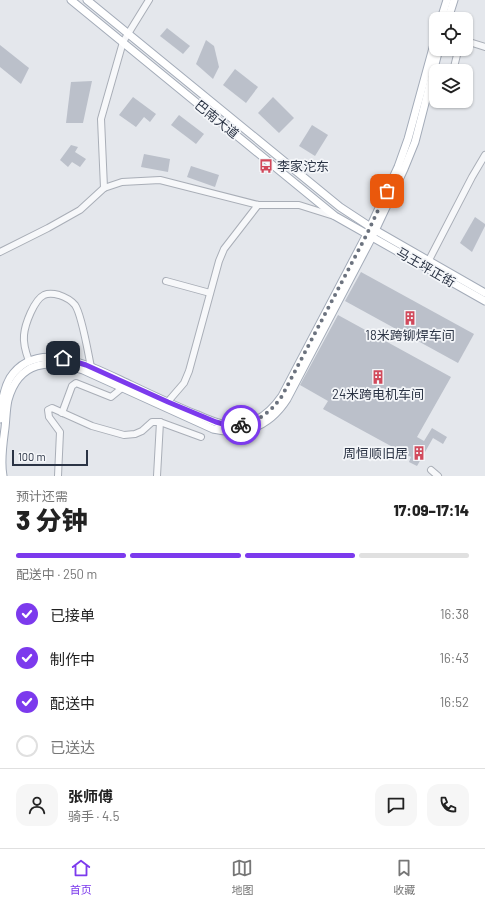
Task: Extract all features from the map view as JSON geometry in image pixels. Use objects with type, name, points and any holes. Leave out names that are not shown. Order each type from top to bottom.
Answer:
[{"type":"main road","name":"巴南大道","points":[[71,0],[335,216],[371,232]]},
{"type":"main road","name":"巴南大道","points":[[87,0],[371,232]]},
{"type":"main road","points":[[443,12],[447,0]]},
{"type":"main road","points":[[450,12],[454,0]]},
{"type":"main road","points":[[0,416],[6,387],[10,378],[29,362],[39,358],[55,357],[71,360],[91,367],[213,429],[226,432],[236,431],[267,422],[287,400],[371,232],[429,89]]},
{"type":"main road","name":"马王坪正街","points":[[371,232],[429,260],[485,293]]},
{"type":"main road","name":"马王坪正街","points":[[371,232],[485,301]]},
{"type":"main road","points":[[3,476],[1,454],[8,402],[16,382],[23,373],[32,367],[42,364],[55,363],[69,366],[165,405]]},
{"type":"street","points":[[104,188],[101,119],[123,42],[149,0]]},
{"type":"street","points":[[473,43],[485,47]]},
{"type":"street","points":[[429,260],[485,155]]},
{"type":"street","points":[[0,252],[80,210],[104,188],[122,182],[160,180],[258,205],[299,205],[335,216]]},
{"type":"street","points":[[165,405],[184,384],[189,371],[219,261],[224,249],[258,205]]},
{"type":"street","points":[[166,281],[210,293]]},
{"type":"street","points":[[29,362],[24,343],[24,333],[29,315],[39,299],[45,294],[53,294],[70,300],[76,306],[91,367]]},
{"type":"street","points":[[62,414],[72,386],[76,383],[111,397],[122,388]]},
{"type":"street","points":[[58,476],[60,432],[49,417],[48,410],[52,408],[62,414],[92,426],[124,435],[135,434],[142,431],[152,422],[160,422],[201,437]]},
{"type":"street","points":[[157,476],[160,422]]},
{"type":"street","points":[[431,470],[438,476]]},
{"type":"building","points":[[167,28],[190,46],[183,54],[160,36]]},
{"type":"building","points":[[206,40],[214,46],[219,67],[213,79],[196,64]]},
{"type":"building","points":[[0,45],[29,68],[21,84],[0,67]]},
{"type":"building","points":[[235,69],[258,87],[246,103],[223,85]]},
{"type":"building","points":[[92,81],[83,123],[66,123],[71,82]]},
{"type":"building","points":[[133,97],[156,114],[150,122],[144,117],[136,127],[119,115]]},
{"type":"building","points":[[273,97],[294,118],[279,133],[258,113]]},
{"type":"building","points":[[179,115],[204,134],[196,144],[171,125]]},
{"type":"building","points":[[312,125],[328,135],[315,156],[299,146]]},
{"type":"building","points":[[71,145],[78,147],[75,152],[86,159],[80,167],[72,162],[68,167],[60,160]]},
{"type":"building","points":[[144,154],[170,159],[168,172],[141,167]]},
{"type":"building","points":[[191,166],[219,175],[215,187],[187,177]]},
{"type":"building","points":[[475,217],[485,224],[485,226],[472,252],[460,243]]},
{"type":"building","name":"18米跨铆焊车间","points":[[361,272],[474,334],[458,363],[345,301]]},
{"type":"building","points":[[338,315],[451,377],[417,437],[424,441],[432,428],[447,437],[443,444],[433,438],[417,466],[409,462],[411,457],[323,409],[328,401],[300,385]]},
{"type":"way so far","points":[[241,425],[267,414],[282,396],[367,234],[387,191]]},
{"type":"place","name":"李家沱东","points":[[266,166]]},
{"type":"place","name":"18米跨铆焊车间","points":[[410,318]]},
{"type":"place","name":"24米跨电机车间","points":[[378,377]]},
{"type":"place","name":"周恒顺旧居","points":[[419,453]]},
{"type":"route","points":[[63,358],[86,365],[216,422],[227,425],[241,425]]}]
